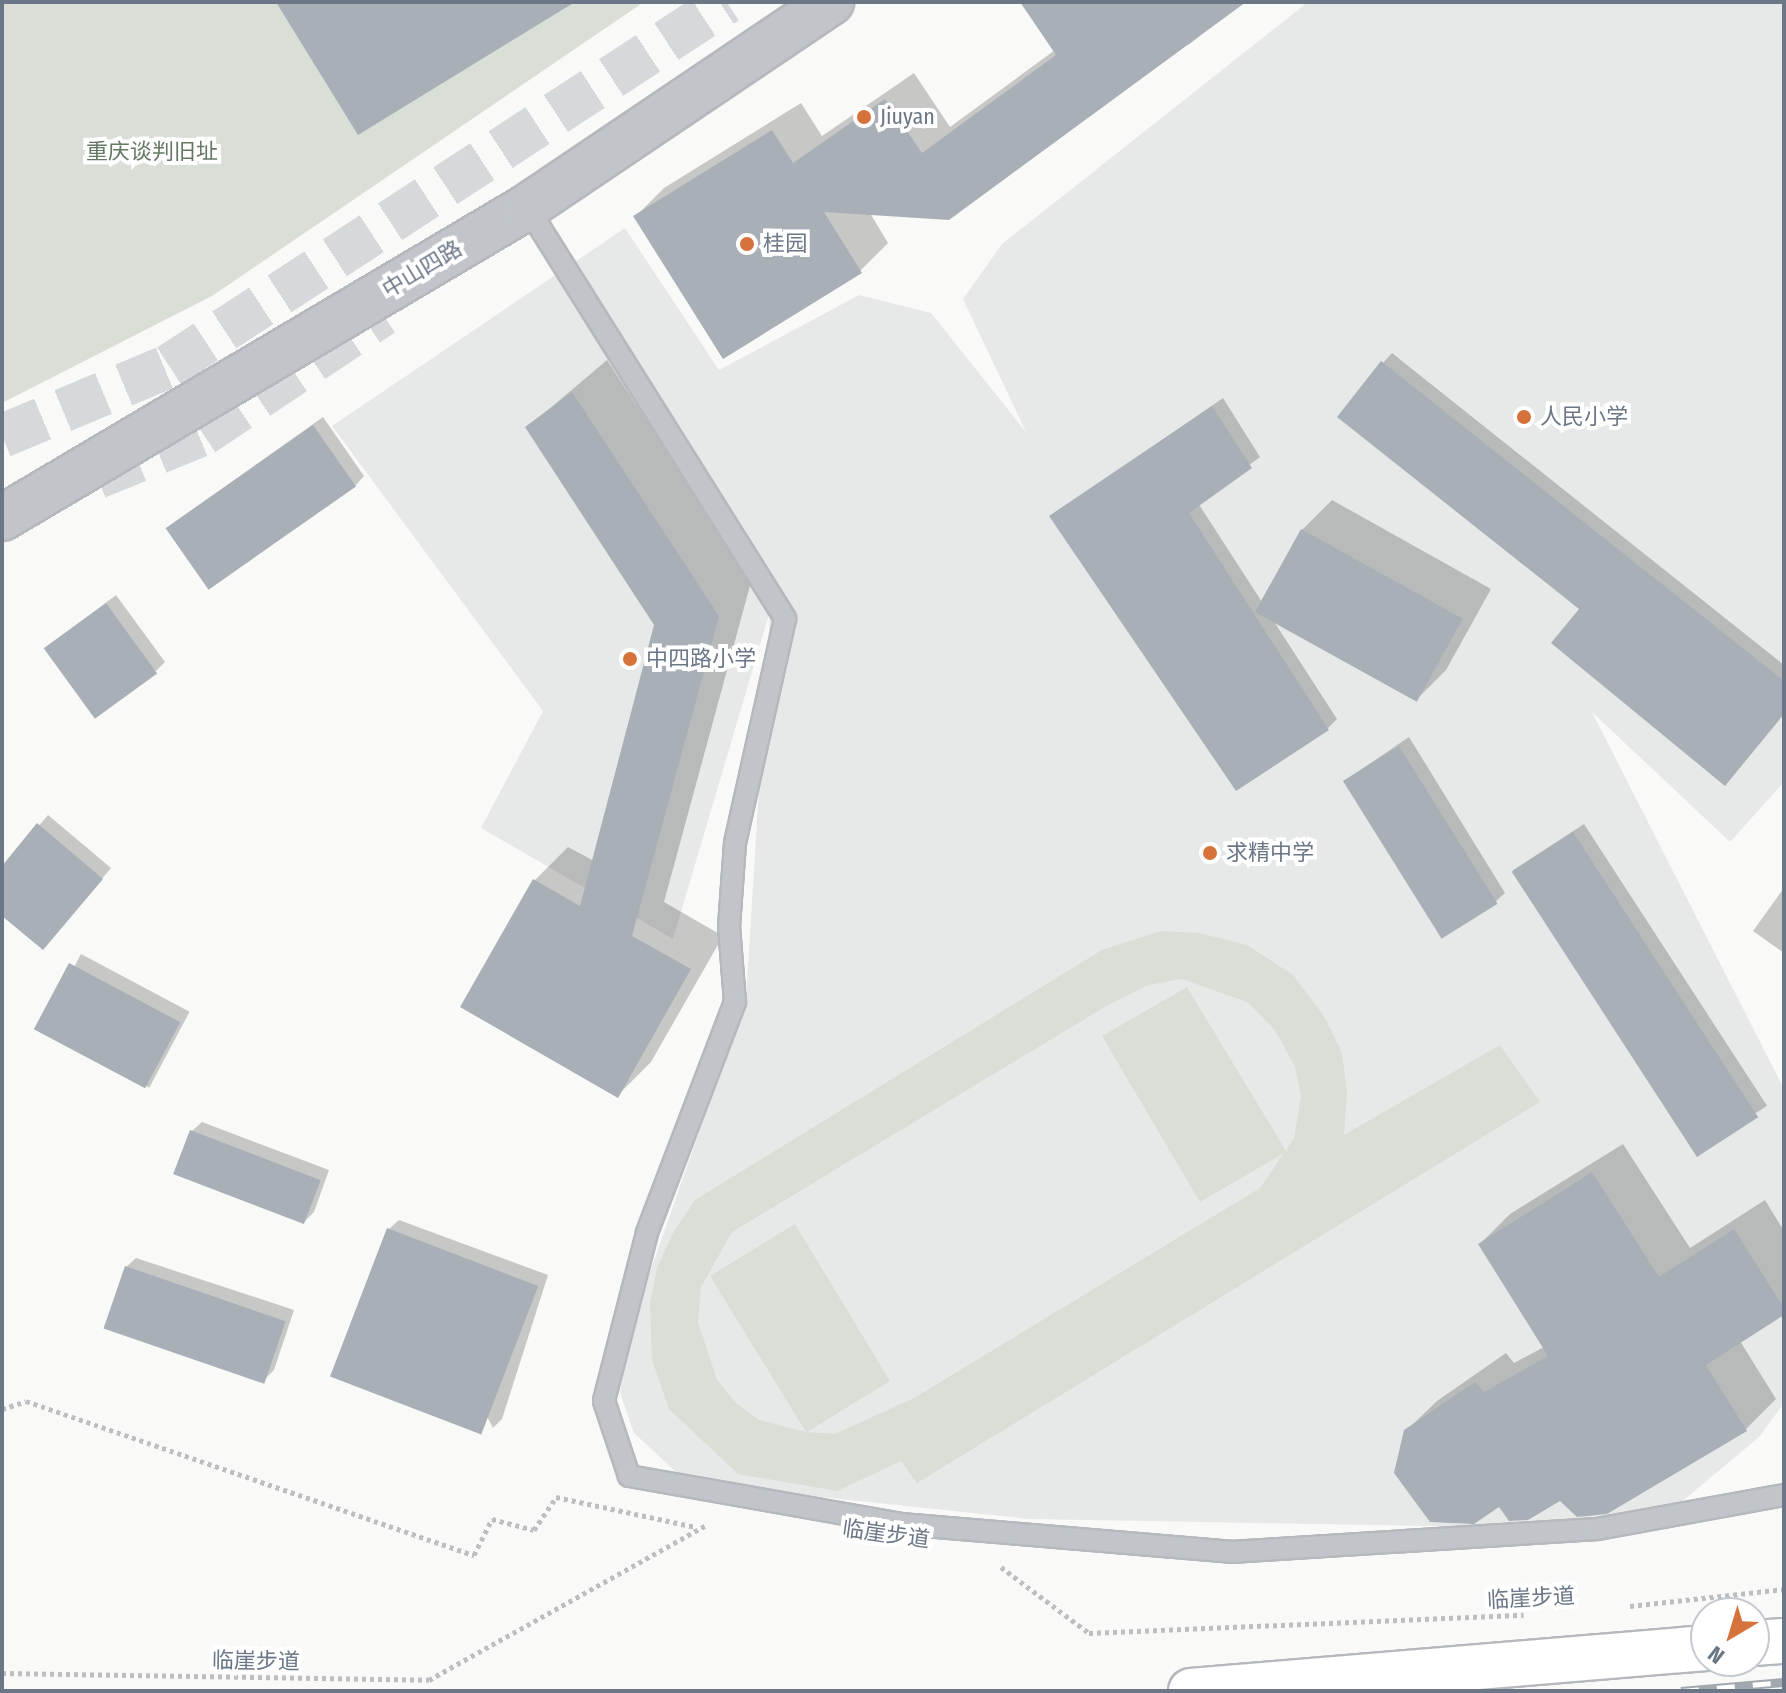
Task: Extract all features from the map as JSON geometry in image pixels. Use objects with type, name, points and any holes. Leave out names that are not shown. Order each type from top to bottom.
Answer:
[{"type":"main road","points":[[1191,1691],[1690,1649]]},
{"type":"street","name":"中山四路","points":[[2,518],[527,207],[831,2]]},
{"type":"lane","points":[[527,207],[785,619],[735,843],[729,926],[735,1002],[647,1233],[604,1401],[629,1476],[901,1524],[1231,1552],[1597,1529],[1784,1495]]},
{"type":"path","points":[[2,1409],[26,1401],[474,1555],[492,1519],[534,1530],[556,1497],[697,1527]]},
{"type":"path","name":"临崖步道","points":[[2,1673],[429,1680],[697,1527],[716,1526]]},
{"type":"path","name":"临崖步道","points":[[989,1565],[1004,1567],[1089,1633],[1532,1615]]},
{"type":"path","points":[[1627,1607],[1784,1589]]},
{"type":"shaded area","name":"求精中学","points":[[1308,2],[1784,2],[1784,782],[1730,842],[1592,712],[1784,1089],[1784,1403],[1759,1437],[1667,1514],[1597,1529],[1029,1519],[764,1491],[677,1473],[634,1433],[620,1393],[630,1329],[746,998],[770,611],[673,939],[481,828],[543,711],[332,426],[625,228],[719,370],[859,295],[931,313],[1026,432],[963,299],[1002,244]]},
{"type":"green space","name":"重庆谈判旧址","points":[[2,2],[644,2],[212,296],[2,403]]},
{"type":"green space","points":[[1161,931],[1199,933],[1247,945],[1293,975],[1324,1016],[1342,1053],[1347,1091],[1344,1135],[1500,1045],[1540,1102],[917,1483],[901,1461],[837,1491],[738,1474],[669,1409],[652,1360],[650,1304],[657,1268],[673,1233],[695,1200],[1102,950]],"holes":[[[1182,979],[1247,1002],[1275,1030],[1295,1067],[1301,1096],[1294,1138],[1286,1151],[1187,987],[1102,1036],[1200,1202],[1284,1153],[1260,1188],[914,1398],[835,1434],[807,1432],[890,1381],[795,1224],[710,1276],[806,1432],[759,1420],[735,1402],[717,1380],[698,1322],[701,1287],[732,1232],[1108,1005],[1148,985]]]},
{"type":"building","points":[[276,2],[575,2],[358,135]]},
{"type":"building","points":[[1020,2],[1246,2],[949,220],[824,212],[862,273],[723,359],[633,216],[772,130],[793,163],[885,99],[922,153],[1056,55]]},
{"type":"building","points":[[1381,361],[1784,681],[1784,714],[1725,786],[1551,643],[1579,609],[1337,417]]},
{"type":"building","points":[[572,392],[719,616],[632,936],[691,969],[618,1098],[460,1007],[533,879],[580,906],[654,625],[525,427]]},
{"type":"building","points":[[1212,406],[1252,468],[1189,513],[1329,730],[1236,791],[1049,516]]},
{"type":"building","points":[[313,425],[356,486],[209,590],[166,528]]},
{"type":"building","points":[[1301,529],[1463,619],[1417,702],[1255,612]]},
{"type":"building","points":[[106,603],[157,673],[95,719],[44,648]]},
{"type":"building","points":[[1399,746],[1498,904],[1442,939],[1343,781]]},
{"type":"building","points":[[37,823],[103,879],[43,950],[2,916],[2,866]]},
{"type":"building","points":[[1573,832],[1758,1117],[1697,1157],[1512,872]]},
{"type":"building","points":[[69,963],[180,1022],[145,1088],[34,1029]]},
{"type":"building","points":[[190,1130],[321,1180],[304,1224],[173,1174]]},
{"type":"building","points":[[1592,1172],[1659,1277],[1734,1229],[1784,1308],[1784,1315],[1706,1365],[1747,1431],[1607,1514],[1577,1517],[1560,1501],[1528,1520],[1509,1521],[1499,1507],[1474,1524],[1430,1522],[1394,1473],[1404,1430],[1475,1382],[1484,1392],[1548,1356],[1478,1244]]},
{"type":"building","points":[[387,1228],[538,1286],[481,1434],[330,1376]]},
{"type":"building","points":[[125,1266],[286,1321],[264,1384],[104,1328]]},
{"type":"tunnel","points":[[2,436],[169,366],[727,2]]},
{"type":"tunnel","points":[[97,477],[203,434],[383,314]]},
{"type":"railway","points":[[1681,1691],[1784,1682]]},
{"type":"place","name":"Jiuyan","points":[[864,117]]},
{"type":"place","name":"桂园","points":[[747,244]]},
{"type":"place","name":"人民小学","points":[[1524,417]]},
{"type":"place","name":"中四路小学","points":[[630,659]]},
{"type":"place","name":"求精中学","points":[[1210,853]]}]
